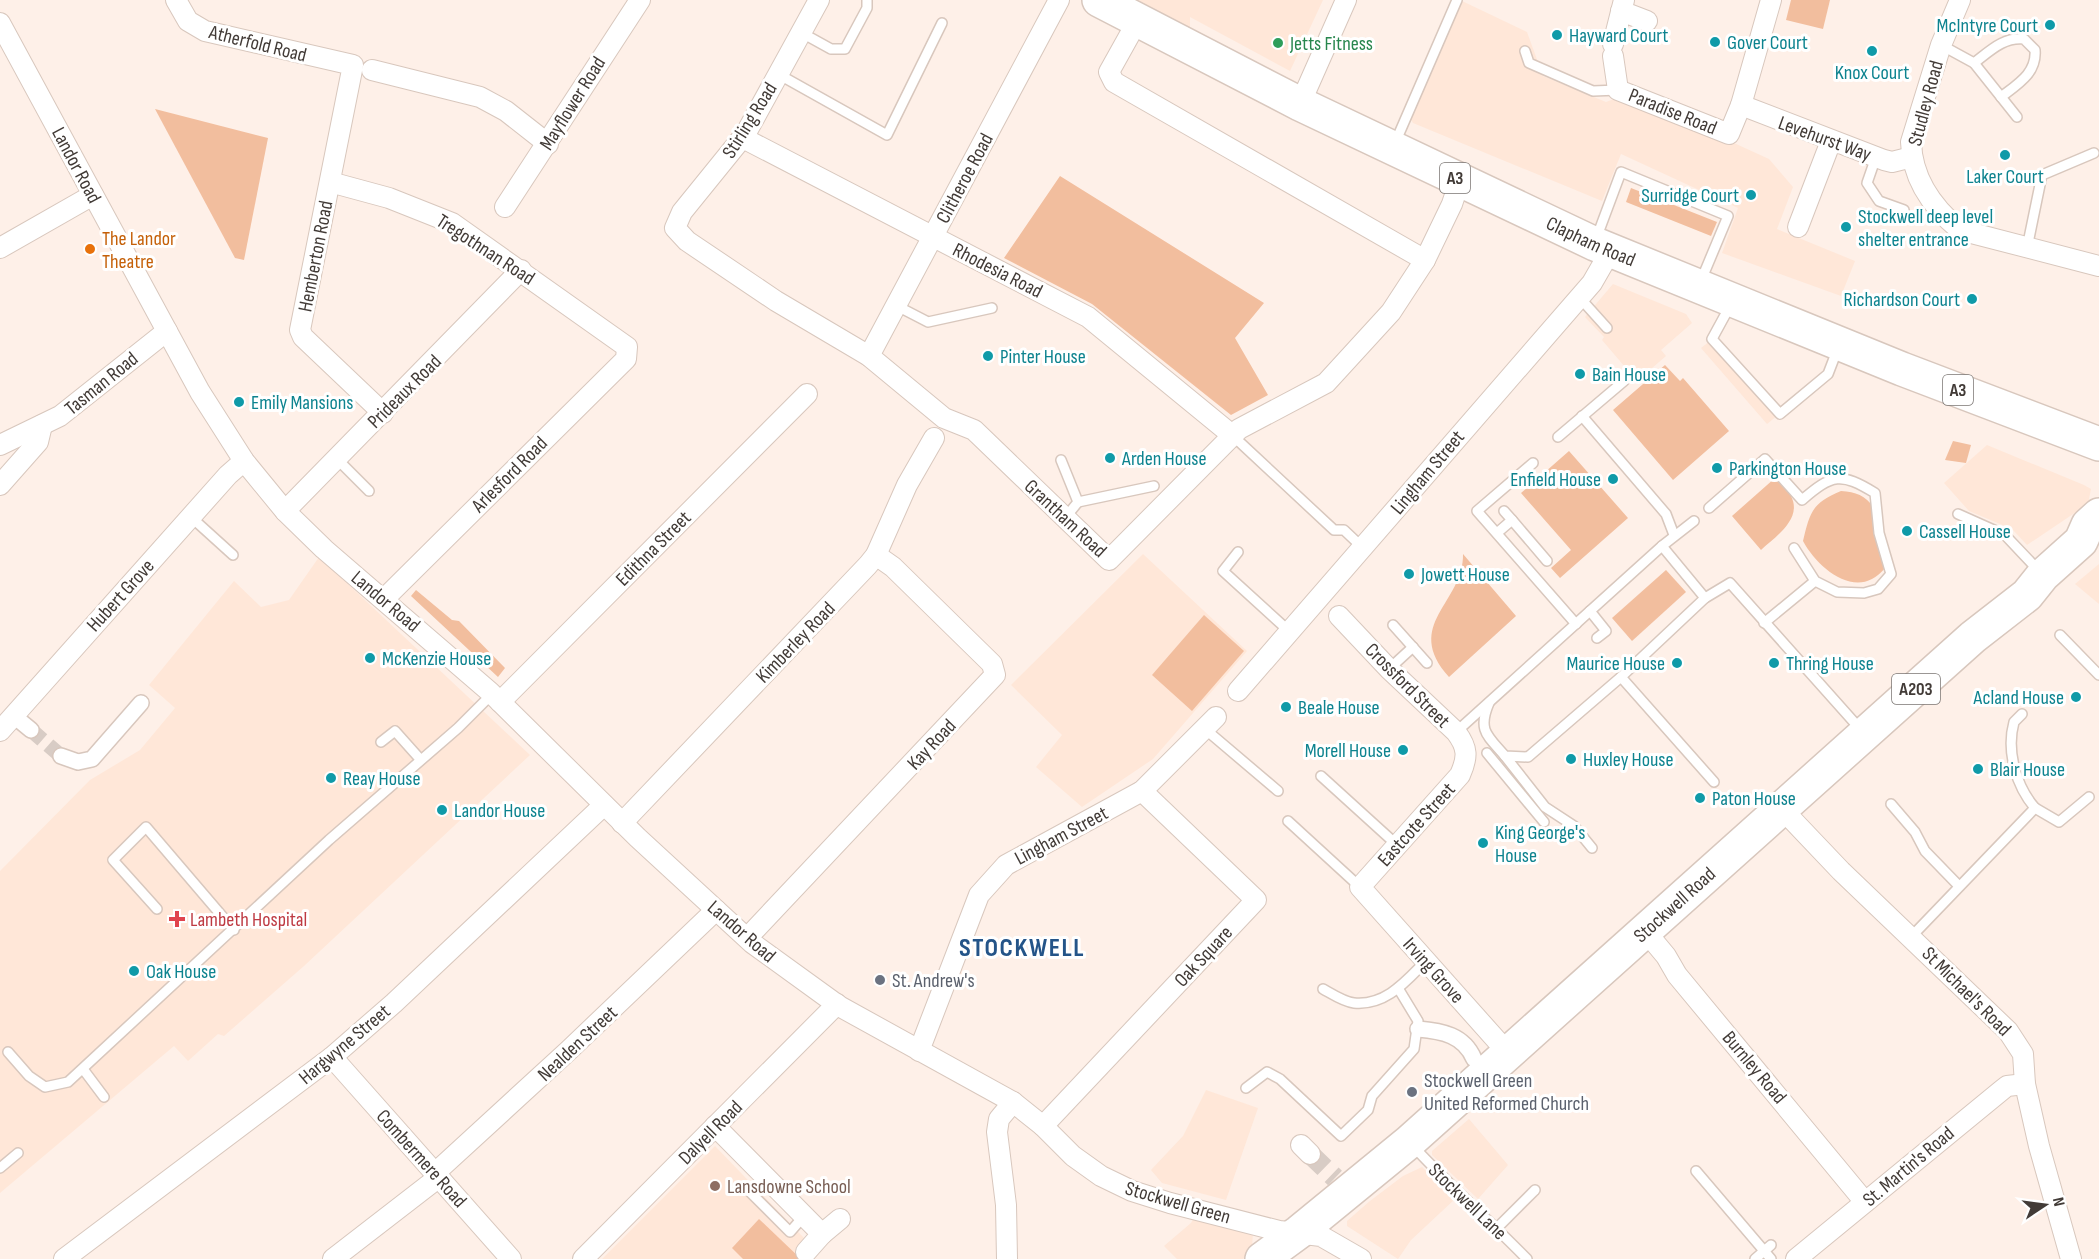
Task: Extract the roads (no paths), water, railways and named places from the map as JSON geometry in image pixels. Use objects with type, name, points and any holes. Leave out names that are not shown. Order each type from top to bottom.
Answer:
[{"type":"highway","name":"Clapham Road","points":[[1099,0],[1300,104],[1603,247],[1732,301],[2099,444]]},
{"type":"highway","name":"A203","points":[[2043,576],[2093,532]]},
{"type":"highway","name":"Stockwell Road","points":[[1262,1259],[1299,1232],[1341,1184],[1409,1142],[1646,932],[2000,615],[2003,596],[2019,582],[2043,576]]},
{"type":"street","name":"Atherfold Road","points":[[176,0],[188,21],[205,31],[353,65]]},
{"type":"street","name":"Mayflower Road","points":[[505,207],[640,0]]},
{"type":"street","name":"Stirling Road","points":[[681,235],[675,228],[682,212],[743,138],[819,0]]},
{"type":"street","name":"Clitheroe Road","points":[[869,356],[1059,0]]},
{"type":"street","points":[[1300,104],[1346,0]]},
{"type":"street","name":"Paradise Road","points":[[1622,5],[1613,50],[1618,90],[1729,134],[1741,105],[1771,0]]},
{"type":"street","name":"Studley Road","points":[[1960,0],[1941,45],[1915,125],[1911,142],[1917,177],[1943,216],[1960,230],[2099,266]]},
{"type":"street","points":[[1622,5],[1647,21]]},
{"type":"street","points":[[1138,20],[1109,72],[1114,82],[1425,260]]},
{"type":"street","name":"Landor Road","points":[[0,23],[200,392],[244,461],[285,510],[324,549],[496,698],[622,823],[752,943],[837,1004],[919,1051]]},
{"type":"street","name":"Hemberton Road","points":[[353,65],[300,330],[303,337],[383,413]]},
{"type":"street","points":[[372,70],[480,97],[506,111],[548,144]]},
{"type":"street","name":"Levehurst Way","points":[[1741,105],[1831,141],[1892,162],[1912,157]]},
{"type":"street","name":"Rhodesia Road","points":[[743,138],[1088,317],[1232,435]]},
{"type":"street","points":[[1798,227],[1831,141]]},
{"type":"street","name":"Grantham Road","points":[[681,235],[776,301],[869,356],[944,418],[974,430],[1109,560],[1232,435],[1326,383],[1391,312],[1425,260],[1452,204],[1460,180]]},
{"type":"street","name":"Tregothnan Road","points":[[330,182],[389,198],[439,216],[521,270],[627,347]]},
{"type":"street","points":[[0,248],[93,195]]},
{"type":"street","name":"Lingham Street","points":[[1238,691],[1580,298],[1599,273],[1603,247]]},
{"type":"street","name":"Prideaux Road","points":[[285,510],[383,413],[521,270]]},
{"type":"street","name":"Tasman Road","points":[[0,445],[42,425],[84,400],[167,331]]},
{"type":"street","name":"Arlesford Road","points":[[384,599],[626,359],[627,347]]},
{"type":"street","name":"Edithna Street","points":[[496,698],[807,394]]},
{"type":"street","points":[[0,485],[38,441],[42,425]]},
{"type":"street","name":"Kimberley Road","points":[[622,823],[854,582],[876,555],[907,485],[934,438]]},
{"type":"street","name":"Hubert Grove","points":[[0,731],[228,475],[244,461]]},
{"type":"street","name":"Kay Road","points":[[748,937],[995,675],[992,664],[893,567],[876,555]]},
{"type":"street","name":"Crossford Street","points":[[1321,598],[1389,669],[1456,732],[1465,744],[1467,758]]},
{"type":"street","points":[[61,756],[78,762],[92,759],[141,703]]},
{"type":"street","points":[[14,716],[31,730]]},
{"type":"street","name":"Lingham Street","points":[[919,1051],[979,895],[1006,865],[1142,791],[1211,723]]},
{"type":"street","name":"Eastcote Street","points":[[1360,887],[1460,775],[1467,758]]},
{"type":"street","name":"Oak Square","points":[[1043,1126],[1256,900],[1142,791]]},
{"type":"street","name":"Hargwyne Street","points":[[64,1259],[332,1057],[394,1003],[604,805]]},
{"type":"street","name":"St Michael's Road","points":[[1782,809],[1841,871],[2015,1039],[2023,1054],[2025,1084],[2039,1146],[2071,1259]]},
{"type":"street","name":"Irving Grove","points":[[1360,887],[1508,1053]]},
{"type":"street","name":"Nealden Street","points":[[333,1259],[437,1175],[716,910]]},
{"type":"street","name":"Burnley Road","points":[[1646,932],[1677,975],[1865,1202]]},
{"type":"street","name":"Dalyell Road","points":[[583,1259],[837,1004]]},
{"type":"street","points":[[1418,1029],[1455,1036],[1470,1048],[1474,1059]]},
{"type":"street","name":"Stockwell Green","points":[[919,1051],[1012,1102],[1043,1126],[1073,1156],[1101,1176],[1132,1191],[1279,1230],[1321,1236],[1360,1259]]},
{"type":"street","name":"Combermere Road","points":[[332,1057],[512,1259]]},
{"type":"street","name":"St. Martin's Road","points":[[1796,1259],[2007,1086],[2025,1084]]},
{"type":"street","points":[[1007,1259],[1006,1205],[997,1132],[999,1119],[1012,1102]]},
{"type":"street","points":[[715,1126],[822,1234]]},
{"type":"street","points":[[806,1252],[840,1219]]},
{"type":"lane","points":[[802,33],[831,49],[845,49],[867,8],[867,0]]},
{"type":"lane","points":[[1393,148],[1457,0]]},
{"type":"lane","points":[[778,74],[887,135],[942,23]]},
{"type":"lane","points":[[1974,63],[2001,42],[2012,38],[2024,39],[2035,50],[2036,62],[2030,73],[2001,97]]},
{"type":"lane","points":[[1941,45],[1974,63],[2018,117]]},
{"type":"lane","points":[[1525,51],[1529,63],[1593,91],[1618,90]]},
{"type":"lane","points":[[2026,248],[2042,175],[2094,153]]},
{"type":"lane","points":[[1876,157],[1867,183],[1879,201],[1904,210]]},
{"type":"lane","points":[[1603,247],[1621,172],[1728,216],[1699,287]]},
{"type":"lane","points":[[1580,298],[1607,328]]},
{"type":"lane","points":[[1732,301],[1712,339],[1780,414],[1828,374],[1840,343]]},
{"type":"lane","points":[[897,306],[928,322],[992,308]]},
{"type":"lane","points":[[1558,437],[1624,381]]},
{"type":"lane","points":[[1582,416],[1666,514],[1674,536]]},
{"type":"lane","points":[[1232,435],[1334,530],[1344,530],[1363,548]]},
{"type":"lane","points":[[337,459],[369,491]]},
{"type":"lane","points":[[1709,508],[1765,459],[1802,500],[1822,484],[1836,477],[1852,479],[1875,493],[1879,533],[1891,574],[1878,589],[1864,593],[1837,592],[1815,581],[1794,548]]},
{"type":"lane","points":[[1061,460],[1078,502]]},
{"type":"lane","points":[[1533,463],[1478,511],[1576,624]]},
{"type":"lane","points":[[1065,518],[1078,502],[1154,486]]},
{"type":"lane","points":[[1504,511],[1546,561]]},
{"type":"lane","points":[[1958,514],[2005,535],[2043,576]]},
{"type":"lane","points":[[191,517],[233,555]]},
{"type":"lane","points":[[1497,533],[1512,520]]},
{"type":"lane","points":[[1456,732],[1662,546],[1694,521]]},
{"type":"lane","points":[[1662,546],[1705,598]]},
{"type":"lane","points":[[1238,552],[1223,570],[1290,632]]},
{"type":"lane","points":[[1764,623],[1815,581]]},
{"type":"lane","points":[[1467,758],[1487,753],[1528,757],[1621,678],[1705,598],[1730,583],[1865,734]]},
{"type":"lane","points":[[1590,611],[1606,631],[1597,638]]},
{"type":"lane","points":[[1393,625],[1427,663]]},
{"type":"lane","points":[[2060,635],[2099,675]]},
{"type":"lane","points":[[1389,669],[1413,647]]},
{"type":"lane","points":[[1621,678],[1714,782]]},
{"type":"lane","points":[[8,1052],[28,1076],[45,1087],[68,1083],[420,759],[496,698]]},
{"type":"lane","points":[[1489,703],[1483,717],[1484,731],[1545,807],[1574,826],[1592,849]]},
{"type":"lane","points":[[2022,714],[2014,722],[2012,745],[2017,776],[2024,795],[2035,808],[2059,822],[2089,797]]},
{"type":"lane","points":[[1211,723],[1278,791]]},
{"type":"lane","points":[[381,742],[395,731],[420,759]]},
{"type":"lane","points":[[1487,753],[1544,822]]},
{"type":"lane","points":[[1321,776],[1397,845]]},
{"type":"lane","points":[[1891,804],[1915,831],[1925,851],[1958,885]]},
{"type":"lane","points":[[1911,937],[1958,885],[2035,808]]},
{"type":"lane","points":[[1288,821],[1360,887]]},
{"type":"lane","points":[[157,909],[113,860],[146,827],[234,930]]},
{"type":"lane","points":[[1323,989],[1352,1003],[1382,999],[1398,988],[1426,961]]},
{"type":"lane","points":[[1246,1088],[1267,1072],[1274,1075],[1341,1136],[1368,1110],[1372,1096],[1414,1049],[1418,1021],[1398,988]]},
{"type":"lane","points":[[82,1069],[104,1096]]},
{"type":"lane","name":"Stockwell Lane","points":[[1409,1142],[1446,1183],[1497,1228],[1527,1259]]},
{"type":"lane","points":[[0,1168],[18,1153]]},
{"type":"lane","points":[[1696,1172],[1767,1248],[1771,1259]]},
{"type":"lane","points":[[745,1187],[790,1232],[804,1216]]},
{"type":"lane","points":[[1497,1228],[1535,1190]]},
{"type":"lane","points":[[1755,1259],[1767,1248]]},
{"type":"tunnel","points":[[31,730],[61,756]]},
{"type":"tunnel","points":[[1310,1154],[1335,1178]]},
{"type":"place","name":"McIntyre Court","points":[[2050,25]]},
{"type":"place","name":"Hayward Court","points":[[1557,35]]},
{"type":"place","name":"Gover Court","points":[[1715,42]]},
{"type":"place","name":"Jetts Fitness","points":[[1278,43]]},
{"type":"place","name":"Knox Court","points":[[1872,51]]},
{"type":"place","name":"Laker Court","points":[[2005,155]]},
{"type":"place","name":"Surridge Court","points":[[1751,195]]},
{"type":"place","name":"Stockwell deep level shelter entrance","points":[[1846,227]]},
{"type":"place","name":"The Landor Theatre","points":[[90,249]]},
{"type":"place","name":"Richardson Court","points":[[1972,299]]},
{"type":"place","name":"Pinter House","points":[[988,356]]},
{"type":"place","name":"Bain House","points":[[1580,374]]},
{"type":"place","name":"Emily Mansions","points":[[239,402]]},
{"type":"place","name":"Arden House","points":[[1110,458]]},
{"type":"place","name":"Parkington House","points":[[1717,468]]},
{"type":"place","name":"Enfield House","points":[[1613,479]]},
{"type":"place","name":"Cassell House","points":[[1907,531]]},
{"type":"place","name":"Jowett House","points":[[1409,574]]},
{"type":"place","name":"McKenzie House","points":[[370,658]]},
{"type":"place","name":"Maurice House","points":[[1677,663]]},
{"type":"place","name":"Thring House","points":[[1774,663]]},
{"type":"place","name":"Acland House","points":[[2076,697]]},
{"type":"place","name":"Beale House","points":[[1286,707]]},
{"type":"place","name":"Morell House","points":[[1403,750]]},
{"type":"place","name":"Huxley House","points":[[1571,759]]},
{"type":"place","name":"Blair House","points":[[1978,769]]},
{"type":"place","name":"Reay House","points":[[331,778]]},
{"type":"place","name":"Paton House","points":[[1700,798]]},
{"type":"place","name":"Landor House","points":[[442,810]]},
{"type":"place","name":"King George's House","points":[[1483,843]]},
{"type":"place","name":"Lambeth Hospital","points":[[177,919]]},
{"type":"place","name":"Oak House","points":[[134,971]]},
{"type":"place","name":"St. Andrew's","points":[[880,980]]},
{"type":"place","name":"Stockwell Green United Reformed Church","points":[[1412,1092]]},
{"type":"place","name":"Lansdowne School","points":[[715,1186]]},
{"type":"district","name":"STOCKWELL","points":[[1022,947]]}]
